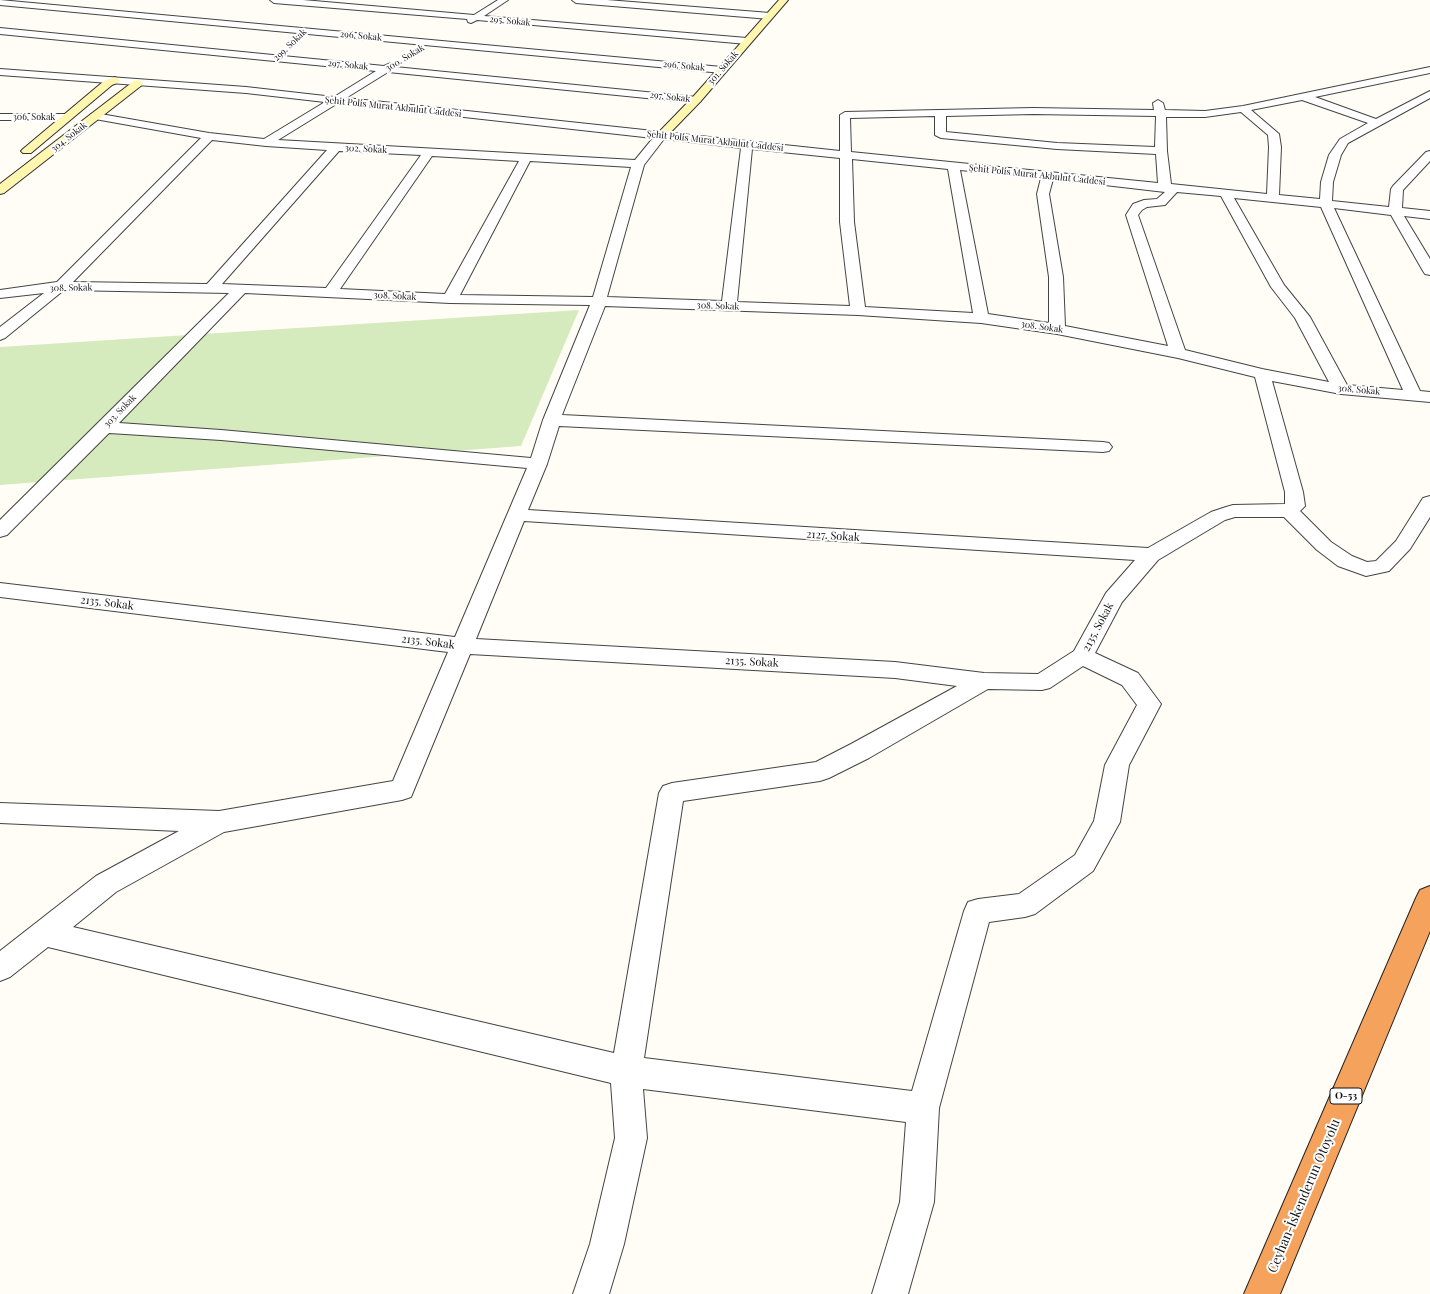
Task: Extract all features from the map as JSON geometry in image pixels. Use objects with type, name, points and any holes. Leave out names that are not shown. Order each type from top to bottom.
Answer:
[{"type":"highway","name":"Ceyhan-İskenderun Otoyolu","points":[[1262,1294],[1430,898]]},
{"type":"street","name":"295. Sokak","points":[[274,0],[332,2],[476,18],[747,41]]},
{"type":"street","points":[[463,25],[504,0]]},
{"type":"street","points":[[576,0],[770,16]]},
{"type":"street","name":"301. Sokak","points":[[662,135],[696,100],[784,0]]},
{"type":"street","name":"296. Sokak","points":[[0,2],[722,70]]},
{"type":"street","name":"299. Sokak","points":[[296,40],[332,2]]},
{"type":"street","name":"297. Sokak","points":[[0,31],[696,100]]},
{"type":"street","name":"300. Sokak","points":[[419,50],[444,35]]},
{"type":"street","name":"299. Sokak","points":[[266,69],[286,49]]},
{"type":"street","name":"300. Sokak","points":[[266,143],[400,61]]},
{"type":"street","points":[[858,311],[847,222],[845,115],[1159,108],[1205,114],[1243,109],[1430,70]]},
{"type":"street","name":"Şehit Polis Murat Akbulut Caddesi","points":[[0,72],[246,90],[335,101],[747,145],[1430,215]]},
{"type":"street","name":"304. Sokak","points":[[17,159],[108,83],[115,80]]},
{"type":"street","points":[[246,90],[256,80]]},
{"type":"street","name":"304. Sokak","points":[[0,190],[138,83]]},
{"type":"street","points":[[1413,394],[1326,204],[1327,182],[1335,155],[1344,141],[1430,94]]},
{"type":"street","points":[[1302,96],[1377,123]]},
{"type":"street","points":[[1159,108],[1162,121],[1161,151],[1169,188],[1167,197],[1161,202],[1144,204],[1137,207],[1132,215],[1178,353]]},
{"type":"street","points":[[1243,109],[1273,134],[1275,147],[1273,198]]},
{"type":"street","points":[[937,164],[941,135],[940,113]]},
{"type":"street","points":[[68,117],[95,116]]},
{"type":"street","name":"302. Sokak","points":[[95,116],[209,136],[266,143],[638,164]]},
{"type":"street","name":"306. Sokak","points":[[0,117],[68,117]]},
{"type":"street","points":[[0,813],[219,822],[402,790],[538,464],[552,420],[599,301],[638,164],[662,135]]},
{"type":"street","points":[[941,135],[1056,146],[1161,151]]},
{"type":"street","points":[[0,335],[61,286],[209,136]]},
{"type":"street","points":[[729,307],[747,145]]},
{"type":"street","points":[[210,289],[336,147]]},
{"type":"street","points":[[330,293],[429,152]]},
{"type":"street","points":[[1430,154],[1397,189],[1395,212],[1430,271]]},
{"type":"street","points":[[450,299],[527,157]]},
{"type":"street","points":[[953,166],[981,318]]},
{"type":"street","points":[[1048,176],[1043,194],[1056,277],[1057,329]]},
{"type":"street","points":[[1226,194],[1252,243],[1278,287],[1302,317],[1341,389]]},
{"type":"street","name":"308. Sokak","points":[[0,294],[61,286],[210,289],[450,299],[599,301],[858,311],[981,318],[1057,329],[1178,353],[1262,374],[1341,389],[1413,394],[1430,397]]},
{"type":"street","name":"303. Sokak","points":[[0,531],[240,290]]},
{"type":"street","points":[[1262,374],[1294,492],[1295,506],[1289,511],[1324,546],[1345,561],[1366,569],[1382,566],[1403,545],[1430,502]]},
{"type":"street","points":[[552,420],[1103,447]]},
{"type":"street","points":[[105,427],[221,435],[538,464]]},
{"type":"street","name":"2135. Sokak","points":[[0,590],[462,646],[895,670],[984,681],[1042,682],[1082,656],[1113,598],[1151,555],[1218,516],[1232,511],[1289,511]]},
{"type":"street","name":"2127. Sokak","points":[[516,515],[1151,555]]},
{"type":"street","points":[[890,1294],[917,1202],[923,1108],[978,911],[1025,905],[1084,863],[1107,822],[1117,765],[1149,704],[1130,679],[1082,656]]},
{"type":"street","points":[[590,1294],[607,1244],[631,1138],[626,1071],[672,793],[820,771],[860,751],[984,681]]},
{"type":"street","points":[[0,968],[106,884],[219,822]]},
{"type":"street","points":[[44,933],[626,1071],[923,1108]]},
{"type":"green space","points":[[579,310],[521,446],[0,485],[0,347]]}]
